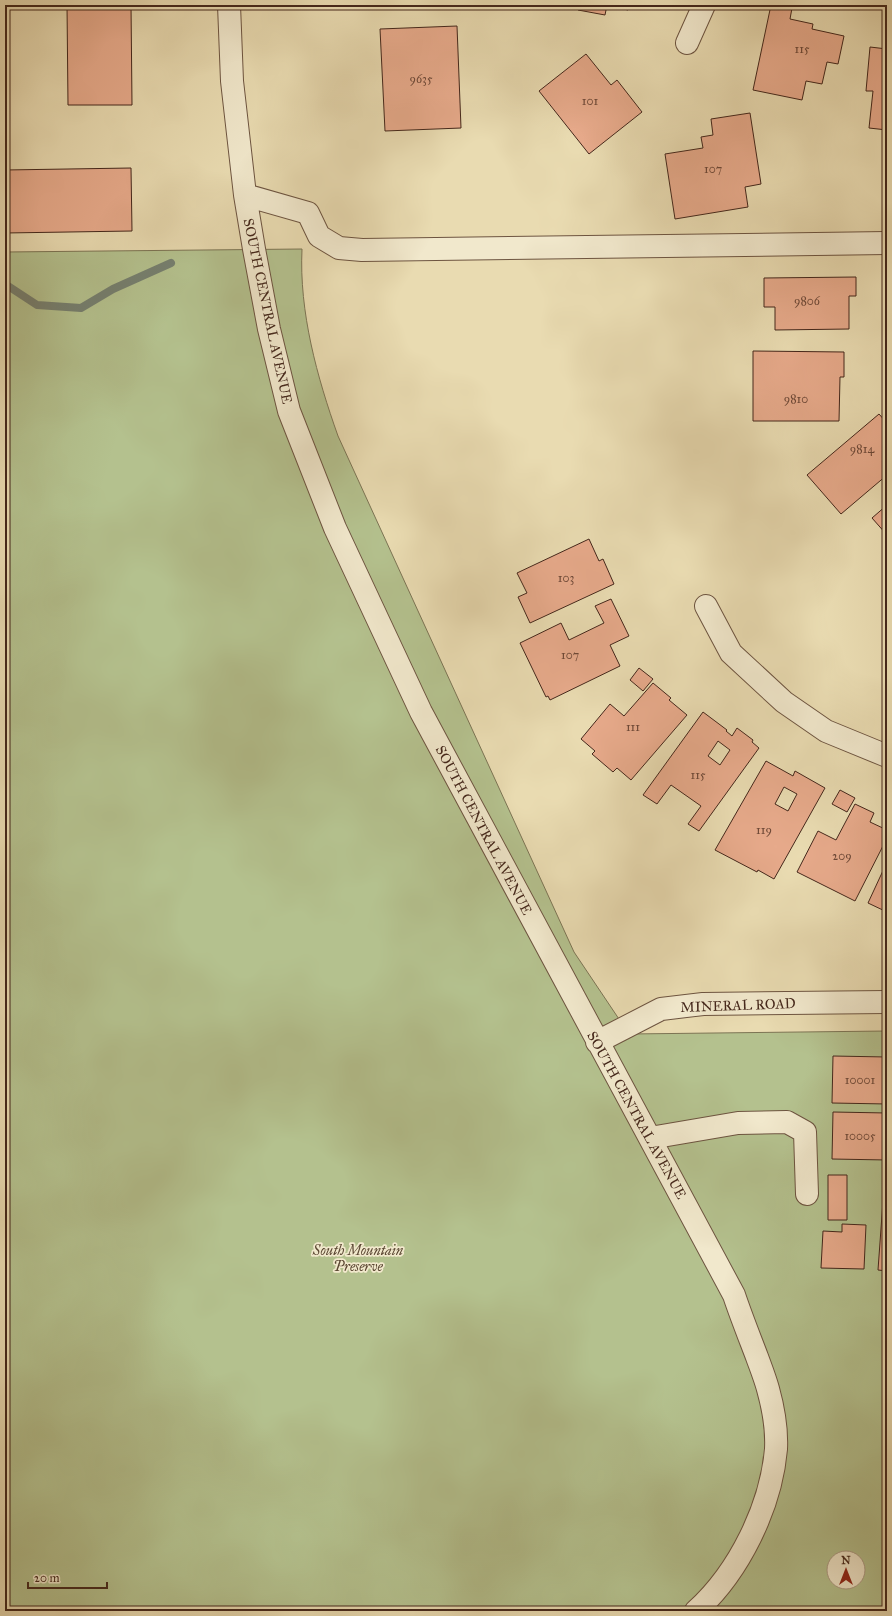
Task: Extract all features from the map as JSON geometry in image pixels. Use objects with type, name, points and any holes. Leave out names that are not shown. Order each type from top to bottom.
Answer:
[{"type":"street","name":"SOUTH CENTRAL AVENUE","points":[[229,5],[232,81],[245,196],[269,329],[289,411],[335,528],[421,712],[734,1295],[768,1388],[774,1419],[776,1448],[766,1499],[752,1536],[731,1569],[696,1611]]},
{"type":"street","points":[[687,43],[704,5]]},
{"type":"street","points":[[245,196],[308,213],[319,236],[340,248],[362,250],[887,243]]},
{"type":"street","points":[[706,606],[732,654],[784,702],[826,730],[887,756]]},
{"type":"street","name":"MINERAL ROAD","points":[[597,1042],[661,1009],[703,1004],[887,1002]]},
{"type":"street","points":[[650,1138],[738,1123],[787,1122],[804,1132],[807,1194]]},
{"type":"green space","name":"South Mountain Preserve","points":[[302,249],[303,296],[311,344],[323,391],[338,436],[574,952],[629,1034],[887,1031],[887,1611],[5,1611],[5,252]]},
{"type":"building","points":[[67,5],[131,5],[132,105],[68,105]]},
{"type":"building","points":[[579,5],[607,5],[605,15],[578,10]]},
{"type":"building","points":[[607,5],[629,5],[628,10]]},
{"type":"building","points":[[771,5],[792,8],[790,19],[813,24],[812,29],[844,36],[838,64],[827,62],[822,84],[806,81],[802,100],[753,90]]},
{"type":"building","points":[[457,26],[461,128],[385,131],[380,29]]},
{"type":"building","points":[[870,47],[887,49],[887,130],[869,128],[873,91],[866,91]]},
{"type":"building","points":[[586,54],[611,85],[617,80],[642,112],[589,154],[539,91]]},
{"type":"building","points":[[750,113],[761,184],[745,187],[748,207],[675,219],[665,154],[703,148],[701,137],[713,135],[711,119]]},
{"type":"building","points":[[131,168],[132,231],[5,233],[5,170]]},
{"type":"building","points":[[856,277],[856,296],[849,296],[849,329],[775,330],[775,307],[764,307],[764,278]]},
{"type":"building","points":[[753,351],[844,352],[844,377],[840,377],[839,421],[753,421]]},
{"type":"building","points":[[879,414],[887,423],[887,475],[841,514],[807,475]]},
{"type":"building","points":[[887,505],[887,535],[872,518]]},
{"type":"building","points":[[589,539],[599,561],[603,559],[614,584],[530,623],[518,597],[527,593],[517,573]]},
{"type":"building","points":[[611,599],[629,636],[610,645],[620,666],[550,700],[548,696],[546,697],[520,643],[561,623],[569,640],[604,623],[595,606]]},
{"type":"building","points":[[639,668],[653,679],[643,691],[630,680]]},
{"type":"building","points":[[653,683],[671,698],[669,700],[687,715],[631,780],[617,768],[613,772],[592,754],[595,751],[581,739],[610,704],[624,716]]},
{"type":"building","points":[[703,712],[727,730],[726,731],[732,736],[737,728],[753,740],[752,742],[759,748],[699,831],[688,824],[701,806],[671,785],[657,804],[643,795]],"holes":[[[718,741],[730,750],[720,765],[708,756]]]},
{"type":"building","points":[[766,761],[793,776],[795,771],[825,788],[774,879],[758,870],[757,872],[715,850]],"holes":[[[784,787],[797,794],[788,811],[775,804]]]},
{"type":"building","points":[[840,790],[855,798],[847,812],[832,804]]},
{"type":"building","points":[[855,804],[874,813],[870,822],[887,830],[887,838],[855,901],[797,872],[818,831],[836,840]]},
{"type":"building","points":[[887,862],[887,912],[868,903]]},
{"type":"building","points":[[833,1056],[887,1057],[887,1104],[832,1103]]},
{"type":"building","points":[[833,1112],[887,1113],[887,1160],[832,1159]]},
{"type":"building","points":[[828,1175],[847,1175],[847,1220],[828,1220]]},
{"type":"building","points":[[884,1187],[887,1187],[887,1271],[878,1270]]},
{"type":"building","points":[[842,1224],[866,1225],[864,1269],[821,1268],[823,1231],[842,1232]]},
{"type":"waterway","points":[[5,284],[37,305],[81,308],[113,289],[171,263]]}]
